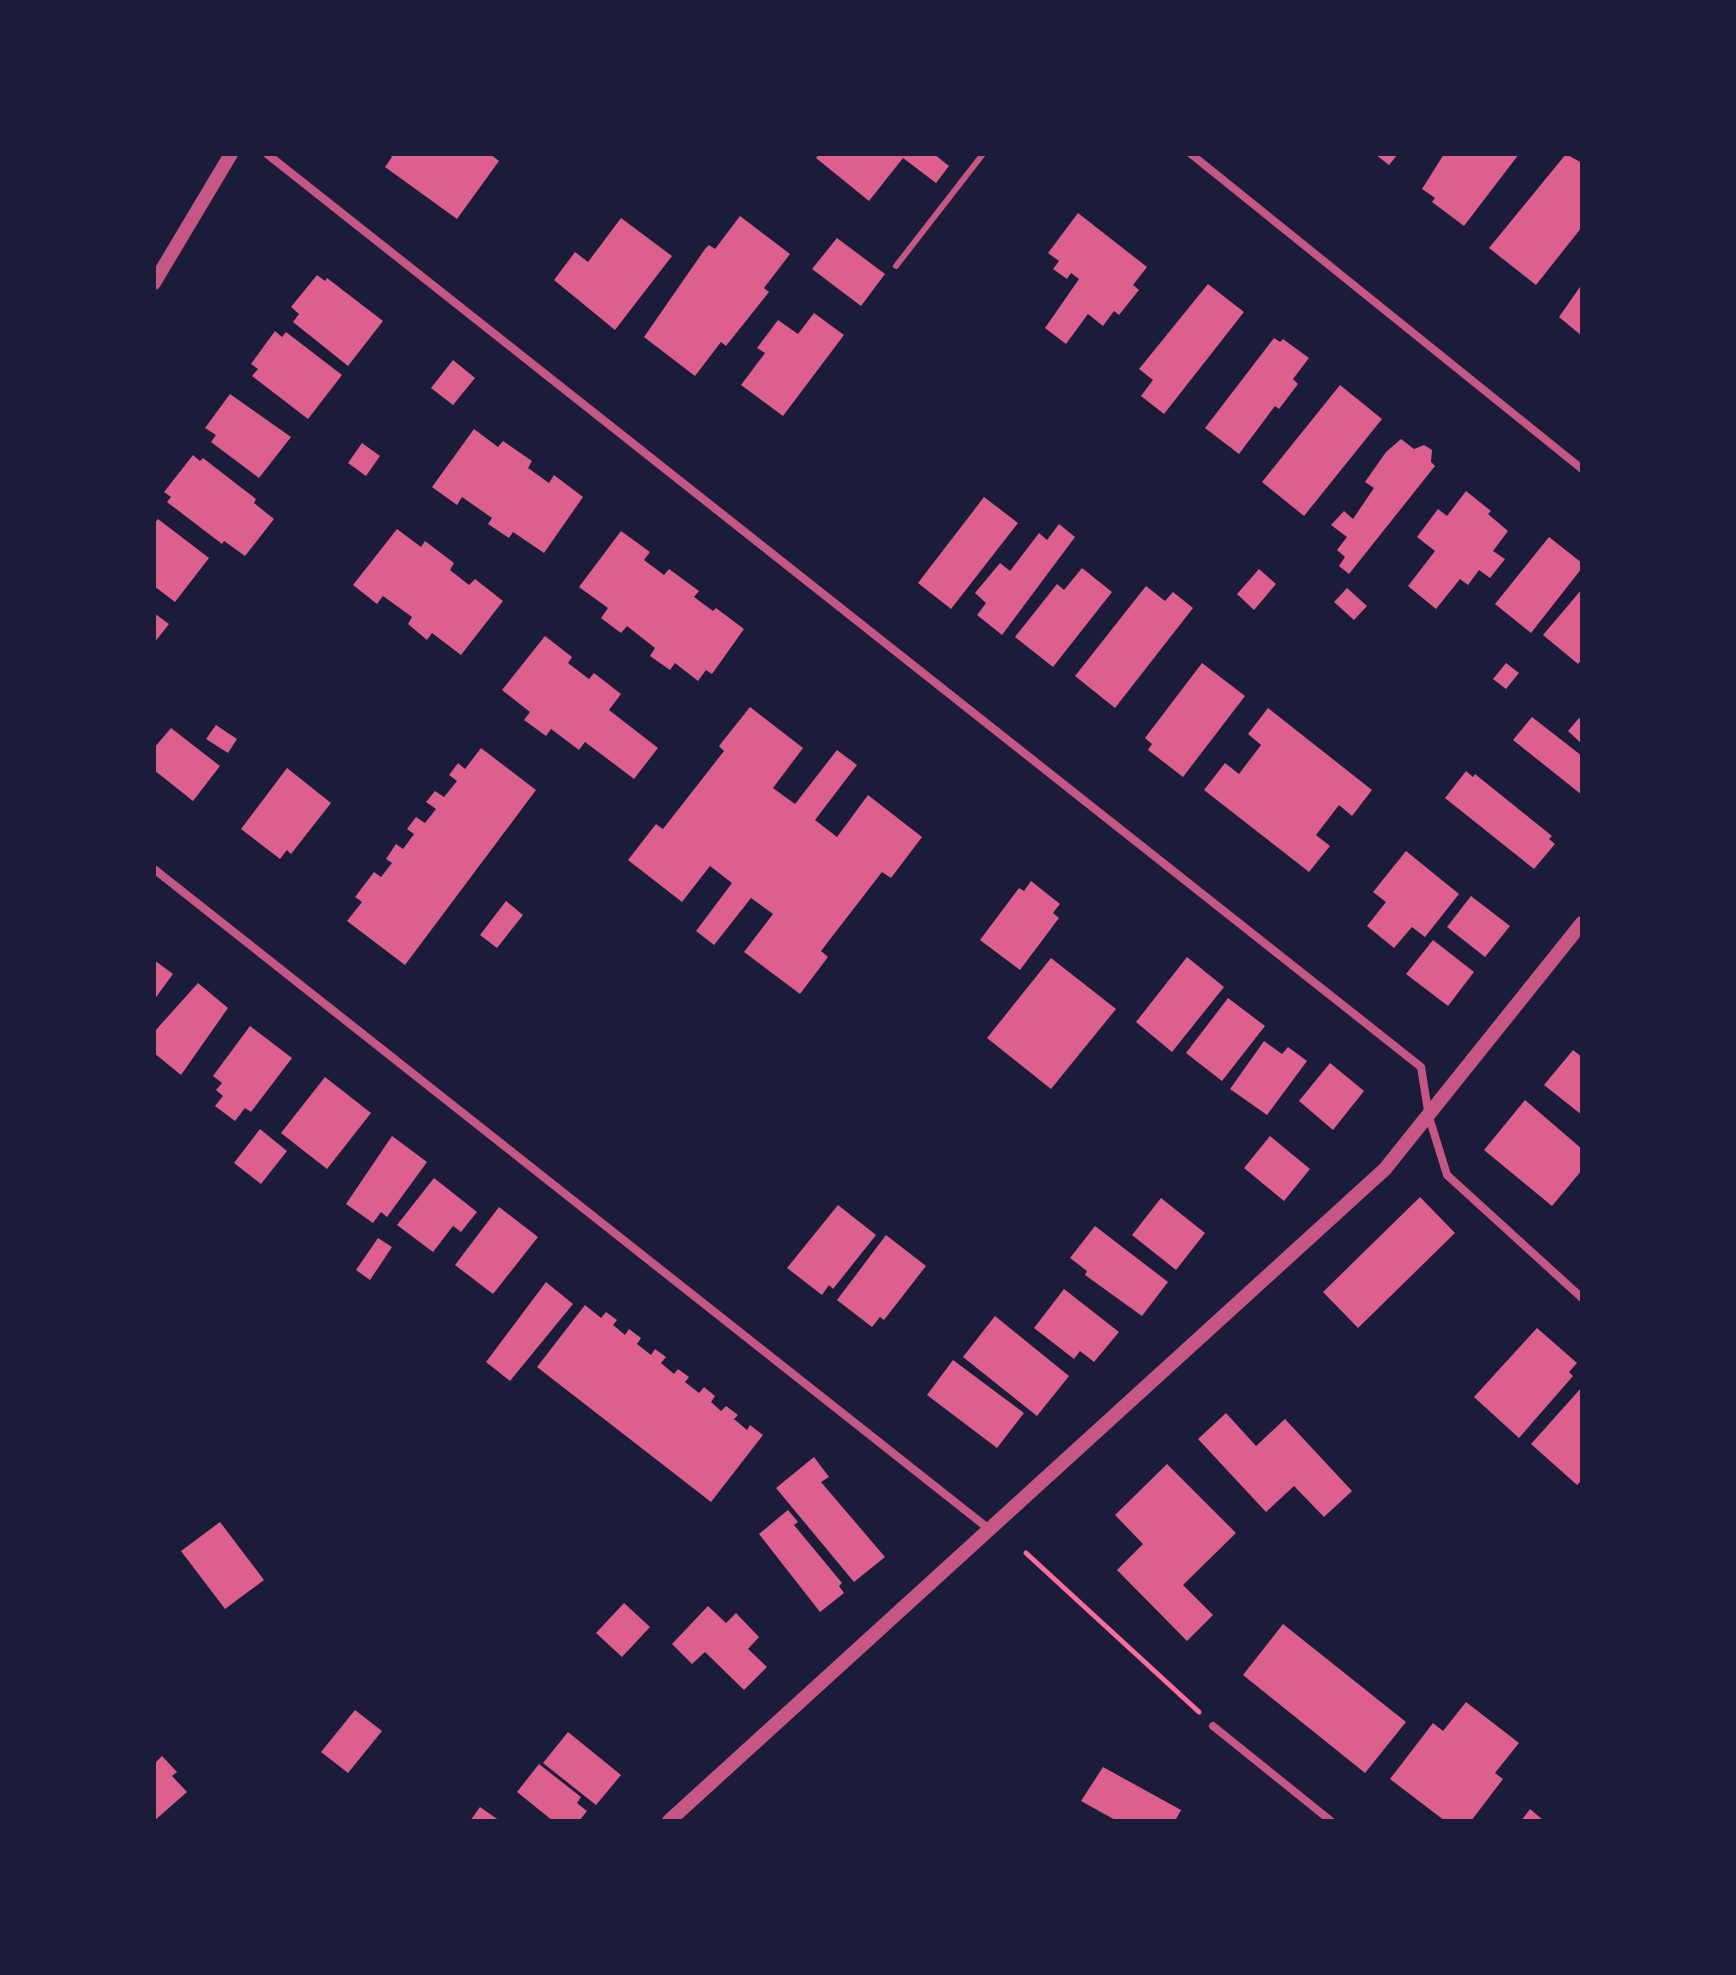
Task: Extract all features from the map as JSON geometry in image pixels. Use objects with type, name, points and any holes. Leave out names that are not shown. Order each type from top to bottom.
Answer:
[{"type":"street","points":[[154,283],[231,154]]},
{"type":"street","points":[[267,154],[1421,1067],[1429,1117],[1447,1175],[1582,1298]]},
{"type":"street","points":[[1191,154],[1582,469]]},
{"type":"street","points":[[154,869],[989,1529]]},
{"type":"street","points":[[669,1821],[1385,1169],[1582,923]]},
{"type":"street","points":[[1213,1726],[1331,1821]]},
{"type":"lane","points":[[896,266],[983,154]]},
{"type":"path","points":[[1026,1553],[1213,1726]]},
{"type":"building","points":[[388,154],[490,154],[499,161],[457,219],[385,167],[392,157]]},
{"type":"building","points":[[819,154],[934,154],[949,166],[936,183],[903,158],[869,201],[816,158]]},
{"type":"building","points":[[1375,154],[1398,154],[1389,165]]},
{"type":"building","points":[[1444,154],[1519,154],[1464,226],[1432,202],[1435,198],[1422,189]]},
{"type":"building","points":[[1566,154],[1582,163],[1582,227],[1536,285],[1489,248]]},
{"type":"building","points":[[1078,213],[1147,267],[1133,285],[1139,290],[1119,315],[1114,311],[1103,326],[1088,314],[1066,344],[1045,328],[1079,279],[1071,273],[1067,279],[1053,269],[1059,261],[1048,253]]},
{"type":"building","points":[[740,216],[790,254],[764,288],[769,292],[726,346],[721,342],[695,376],[644,337],[705,249],[709,245],[715,249]]},
{"type":"building","points":[[621,218],[672,256],[615,330],[554,280],[575,252],[588,262]]},
{"type":"building","points":[[837,238],[885,274],[861,306],[812,269]]},
{"type":"building","points":[[317,275],[325,281],[327,278],[383,321],[348,366],[293,322],[299,314],[291,307]]},
{"type":"building","points":[[1208,284],[1244,312],[1164,414],[1141,396],[1153,380],[1139,369]]},
{"type":"building","points":[[1582,284],[1582,336],[1559,317]]},
{"type":"building","points":[[814,313],[844,335],[783,416],[741,385],[765,353],[757,348],[778,320],[798,334]]},
{"type":"building","points":[[275,331],[282,337],[286,332],[342,375],[308,419],[252,376],[258,369],[251,364]]},
{"type":"building","points":[[1274,338],[1280,342],[1283,339],[1309,358],[1293,379],[1298,384],[1279,409],[1275,406],[1239,454],[1205,428]]},
{"type":"building","points":[[453,360],[475,378],[453,405],[431,388]]},
{"type":"building","points":[[1340,385],[1382,419],[1304,516],[1262,482]]},
{"type":"building","points":[[230,394],[291,437],[259,478],[211,442],[216,435],[205,428]]},
{"type":"building","points":[[474,429],[498,447],[503,441],[532,461],[528,468],[549,483],[554,475],[583,497],[544,553],[513,532],[509,538],[488,524],[492,518],[462,497],[457,505],[432,487]]},
{"type":"building","points":[[1401,439],[1414,449],[1424,445],[1432,450],[1431,462],[1435,466],[1349,574],[1339,566],[1345,557],[1337,550],[1347,537],[1331,525],[1344,511],[1353,519],[1374,488],[1365,482],[1386,452]]},
{"type":"building","points":[[362,443],[380,456],[366,476],[348,463]]},
{"type":"building","points":[[193,455],[200,461],[203,458],[256,499],[254,503],[274,519],[245,556],[224,541],[222,544],[167,502],[171,497],[164,492]]},
{"type":"building","points":[[1466,491],[1491,511],[1488,514],[1508,531],[1493,551],[1505,559],[1490,578],[1479,570],[1468,585],[1460,579],[1436,609],[1408,586],[1435,551],[1417,537],[1438,509],[1447,516]]},
{"type":"building","points":[[984,497],[1018,523],[951,609],[918,583]]},
{"type":"building","points":[[158,519],[209,558],[175,602],[154,586],[154,524]]},
{"type":"building","points":[[1059,524],[1075,537],[1002,635],[977,615],[986,603],[975,593],[1000,563],[1010,571],[1039,533],[1047,540]]},
{"type":"building","points":[[397,529],[421,547],[425,541],[454,563],[450,570],[469,585],[475,579],[503,601],[461,655],[432,633],[427,640],[408,624],[412,617],[383,596],[377,604],[353,585]]},
{"type":"building","points":[[621,531],[650,552],[644,560],[664,575],[669,569],[699,591],[694,597],[713,611],[716,608],[744,629],[712,674],[706,670],[698,681],[675,663],[670,670],[650,656],[655,648],[627,626],[621,633],[601,618],[608,608],[579,587]]},
{"type":"building","points":[[1549,537],[1582,563],[1582,568],[1531,633],[1495,604]]},
{"type":"building","points":[[1082,568],[1112,592],[1053,667],[1015,637],[1057,584],[1064,590]]},
{"type":"building","points":[[1259,569],[1276,584],[1254,610],[1237,594]]},
{"type":"building","points":[[1146,586],[1165,601],[1173,592],[1193,608],[1115,708],[1075,676]]},
{"type":"building","points":[[1347,588],[1367,606],[1354,620],[1334,602]]},
{"type":"building","points":[[1582,589],[1582,659],[1578,664],[1543,635]]},
{"type":"building","points":[[154,613],[169,624],[154,643]]},
{"type":"building","points":[[545,636],[572,657],[568,663],[589,679],[594,673],[621,694],[609,710],[658,748],[634,779],[585,742],[579,750],[551,729],[546,736],[524,720],[530,712],[502,690]]},
{"type":"building","points":[[1202,663],[1245,696],[1183,777],[1148,750],[1152,744],[1145,738]]},
{"type":"building","points":[[1506,663],[1519,673],[1506,689],[1493,679]]},
{"type":"building","points":[[750,707],[803,748],[773,788],[795,804],[837,750],[857,765],[815,820],[837,837],[868,795],[922,837],[891,878],[882,872],[821,951],[828,957],[800,994],[744,952],[773,914],[751,898],[714,945],[696,931],[732,883],[710,866],[682,902],[628,860],[656,824],[663,829],[724,751],[719,746]]},
{"type":"building","points":[[1268,708],[1372,790],[1352,816],[1339,805],[1316,835],[1330,846],[1309,872],[1204,790],[1225,763],[1239,774],[1261,745],[1248,734]]},
{"type":"building","points":[[1532,717],[1582,756],[1582,795],[1513,740]]},
{"type":"building","points":[[1579,718],[1582,721],[1582,744],[1568,731]]},
{"type":"building","points":[[216,725],[237,739],[228,753],[206,739]]},
{"type":"building","points":[[171,728],[220,766],[193,801],[154,770],[154,748]]},
{"type":"building","points":[[481,748],[536,790],[405,965],[347,921],[362,902],[355,897],[374,872],[381,877],[392,863],[386,859],[396,844],[403,849],[414,834],[407,829],[416,817],[425,823],[436,809],[426,802],[435,791],[444,797],[457,781],[449,775],[458,763],[465,769]]},
{"type":"building","points":[[287,768],[331,803],[291,854],[287,850],[280,859],[241,829]]},
{"type":"building","points":[[1466,771],[1473,777],[1475,774],[1552,836],[1549,839],[1555,844],[1534,869],[1445,798]]},
{"type":"building","points":[[1406,851],[1459,894],[1425,937],[1412,927],[1394,948],[1367,926],[1386,902],[1373,892]]},
{"type":"building","points":[[1031,881],[1060,904],[1053,913],[1059,918],[1020,970],[980,940],[1019,888],[1024,891]]},
{"type":"building","points":[[1471,896],[1510,926],[1485,957],[1447,927]]},
{"type":"building","points":[[506,901],[523,915],[497,948],[480,935]]},
{"type":"building","points":[[1433,940],[1474,972],[1448,1006],[1406,974]]},
{"type":"building","points":[[1187,957],[1224,987],[1172,1052],[1136,1022]]},
{"type":"building","points":[[1051,958],[1116,1009],[1051,1089],[987,1038]]},
{"type":"building","points":[[154,960],[173,974],[154,1000]]},
{"type":"building","points":[[198,983],[228,1008],[181,1075],[154,1053],[154,1032]]},
{"type":"building","points":[[1228,998],[1265,1026],[1222,1081],[1186,1053]]},
{"type":"building","points":[[250,1026],[292,1058],[251,1112],[245,1108],[235,1121],[215,1106],[223,1096],[216,1090],[222,1083],[213,1076]]},
{"type":"building","points":[[1264,1041],[1282,1054],[1288,1047],[1307,1061],[1267,1115],[1230,1089]]},
{"type":"building","points":[[1573,1050],[1582,1057],[1582,1115],[1544,1085]]},
{"type":"building","points":[[1330,1063],[1364,1091],[1333,1130],[1299,1101]]},
{"type":"building","points":[[325,1077],[371,1113],[327,1169],[281,1133]]},
{"type":"building","points":[[1525,1100],[1582,1149],[1582,1170],[1552,1206],[1484,1150]]},
{"type":"building","points":[[260,1129],[287,1151],[261,1184],[234,1163]]},
{"type":"building","points":[[392,1136],[427,1162],[387,1217],[381,1212],[373,1223],[346,1204]]},
{"type":"building","points":[[1270,1136],[1310,1169],[1284,1201],[1244,1168]]},
{"type":"building","points":[[434,1178],[477,1212],[461,1232],[453,1226],[433,1252],[397,1225]]},
{"type":"building","points":[[1420,1197],[1455,1233],[1358,1328],[1323,1292]]},
{"type":"building","points":[[1161,1198],[1205,1233],[1176,1270],[1132,1235]]},
{"type":"building","points":[[838,1205],[876,1235],[833,1289],[829,1285],[822,1295],[787,1268]]},
{"type":"building","points":[[499,1207],[538,1237],[493,1294],[455,1265]]},
{"type":"building","points":[[1095,1226],[1168,1282],[1142,1316],[1085,1275],[1087,1271],[1070,1258]]},
{"type":"building","points":[[886,1235],[926,1266],[884,1320],[880,1317],[872,1327],[837,1300]]},
{"type":"building","points":[[378,1238],[392,1247],[370,1280],[356,1270]]},
{"type":"building","points":[[546,1282],[573,1304],[510,1381],[486,1362]]},
{"type":"building","points":[[1064,1289],[1119,1332],[1094,1362],[1080,1351],[1074,1359],[1034,1328]]},
{"type":"building","points":[[585,1305],[601,1318],[606,1312],[617,1320],[613,1325],[625,1335],[629,1329],[641,1338],[637,1344],[651,1355],[655,1349],[666,1357],[661,1363],[674,1374],[678,1369],[689,1377],[685,1382],[699,1393],[704,1387],[715,1396],[711,1402],[721,1411],[726,1406],[738,1415],[734,1419],[747,1430],[750,1425],[763,1435],[711,1502],[537,1367]]},
{"type":"building","points":[[995,1316],[1069,1376],[1037,1416],[963,1357]]},
{"type":"building","points":[[1537,1328],[1577,1363],[1569,1372],[1573,1376],[1519,1438],[1474,1397]]},
{"type":"building","points":[[953,1360],[1024,1413],[997,1448],[927,1395]]},
{"type":"building","points":[[1582,1387],[1582,1480],[1577,1485],[1531,1444]]},
{"type":"building","points":[[1226,1413],[1256,1446],[1285,1419],[1352,1491],[1324,1517],[1294,1486],[1266,1512],[1198,1439]]},
{"type":"building","points":[[814,1457],[829,1477],[821,1482],[885,1557],[854,1582],[776,1488]]},
{"type":"building","points":[[1167,1464],[1236,1533],[1183,1585],[1213,1615],[1187,1641],[1117,1570],[1143,1544],[1115,1515]]},
{"type":"building","points":[[788,1510],[798,1522],[794,1525],[842,1583],[839,1586],[844,1593],[820,1612],[759,1534]]},
{"type":"building","points":[[220,1522],[264,1580],[225,1609],[181,1551]]},
{"type":"building","points":[[624,1603],[650,1627],[622,1657],[596,1633]]},
{"type":"building","points":[[708,1606],[726,1623],[736,1613],[759,1637],[748,1649],[767,1667],[744,1690],[705,1652],[692,1664],[672,1644]]},
{"type":"building","points":[[1283,1624],[1406,1722],[1365,1773],[1243,1675]]},
{"type":"building","points":[[1466,1702],[1519,1743],[1495,1773],[1503,1779],[1471,1821],[1445,1821],[1390,1779],[1433,1723],[1443,1731]]},
{"type":"building","points":[[355,1710],[382,1731],[348,1773],[321,1752]]},
{"type":"building","points":[[568,1732],[621,1775],[596,1805],[543,1763]]},
{"type":"building","points":[[162,1756],[177,1772],[172,1776],[187,1792],[154,1821],[154,1764]]},
{"type":"building","points":[[539,1764],[581,1797],[577,1803],[587,1811],[579,1821],[553,1821],[517,1792]]},
{"type":"building","points":[[1103,1767],[1181,1810],[1175,1821],[1117,1821],[1081,1801]]},
{"type":"building","points":[[480,1807],[500,1821],[470,1821]]},
{"type":"building","points":[[1530,1809],[1544,1821],[1521,1821]]}]
